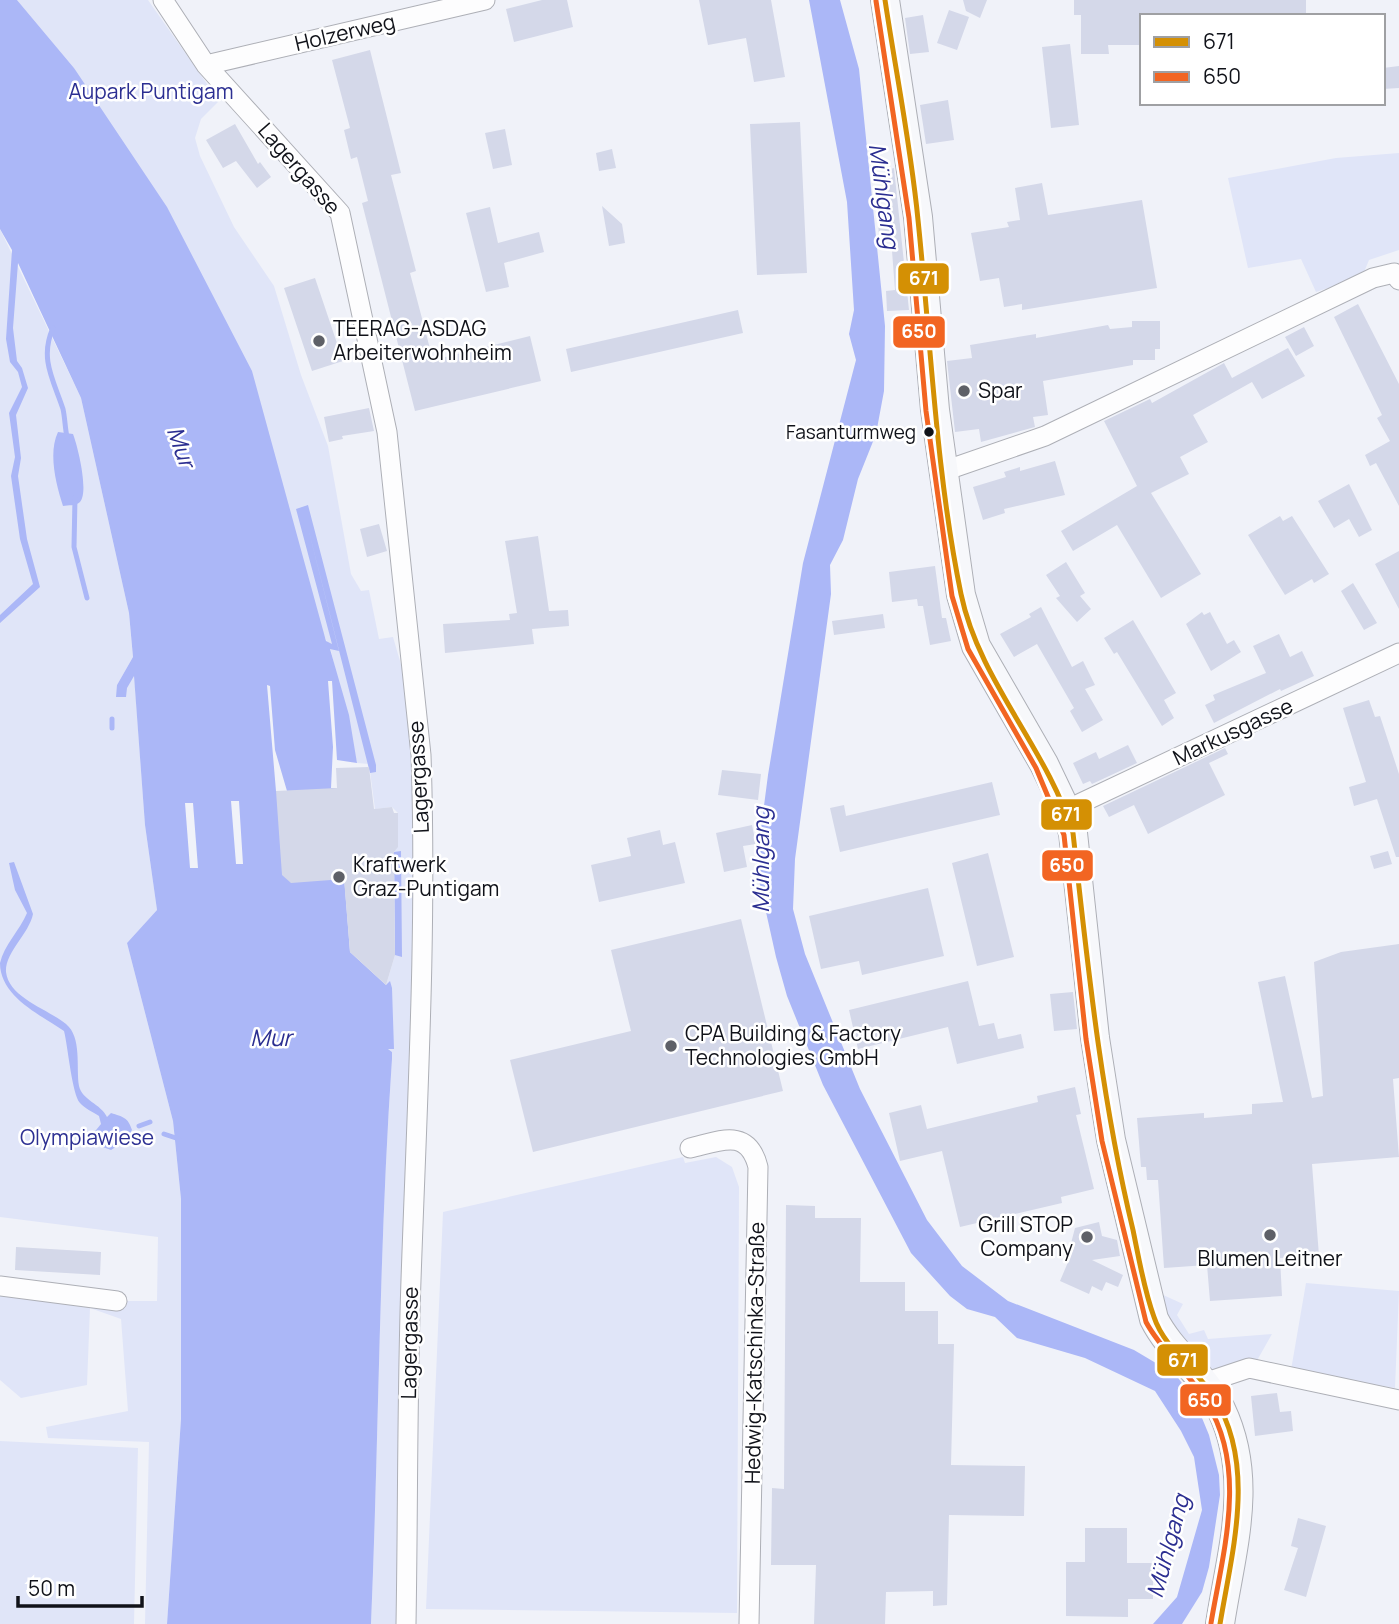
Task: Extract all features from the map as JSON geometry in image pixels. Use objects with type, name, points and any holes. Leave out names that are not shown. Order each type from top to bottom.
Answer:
[{"type":"main road","points":[[886,0],[919,229],[933,391],[961,595],[976,646],[1044,764],[1066,810],[1073,833],[1103,1091],[1133,1242],[1154,1319],[1163,1338],[1204,1383],[1221,1408],[1238,1459],[1241,1486],[1220,1624]]},
{"type":"street","name":"Lagergasse","points":[[163,0],[206,65],[340,213],[387,432],[421,755],[422,795],[424,964],[411,1282],[406,1624]]},
{"type":"street","name":"Holzerweg","points":[[206,65],[485,0]]},
{"type":"street","points":[[944,471],[1045,436],[1373,278],[1394,273],[1399,279]]},
{"type":"street","name":"Markusgasse","points":[[1066,810],[1399,653]]},
{"type":"street","name":"Hedwig-Katschinka-Straße","points":[[690,1148],[728,1139],[743,1142],[754,1152],[758,1167],[749,1624]]},
{"type":"street","points":[[0,1286],[117,1301]]},
{"type":"street","points":[[1204,1383],[1249,1368],[1399,1400]]},
{"type":"green space","name":"Aupark Puntigam","points":[[17,0],[148,0],[219,101],[201,119],[195,138],[200,156],[234,227],[274,286],[301,375],[328,446],[351,574],[361,591],[369,590],[379,639],[393,637],[407,685],[414,757],[414,950],[398,1624],[371,1624],[384,1200],[392,1059],[392,1052],[388,1049],[386,985],[395,955],[394,852],[398,846],[398,813],[392,807],[375,809],[369,764],[357,763],[331,651],[74,68]]},
{"type":"green space","points":[[1399,153],[1399,250],[1369,260],[1362,277],[1316,292],[1301,259],[1248,268],[1228,178],[1336,158]]},
{"type":"green space","name":"Olympiawiese","points":[[0,229],[81,398],[129,613],[133,657],[117,685],[126,688],[134,674],[145,825],[157,910],[127,943],[173,1121],[181,1199],[181,1419],[167,1624],[145,1624],[149,1442],[48,1438],[46,1427],[128,1411],[121,1319],[90,1308],[87,1385],[21,1398],[0,1380],[0,1286],[117,1301],[157,1301],[158,1237],[0,1217]]},
{"type":"green space","points":[[683,1157],[685,1163],[716,1157],[732,1167],[739,1187],[737,1613],[426,1609],[443,1212]]},
{"type":"green space","points":[[1306,1283],[1399,1291],[1395,1388],[1291,1370]]},
{"type":"green space","points":[[1161,1294],[1183,1304],[1177,1315],[1189,1334],[1204,1330],[1208,1339],[1272,1334],[1255,1364],[1211,1369],[1198,1364],[1163,1318]]},
{"type":"green space","points":[[0,1441],[138,1448],[134,1624],[0,1624]]},
{"type":"water","name":"Mur","points":[[0,0],[17,0],[74,68],[167,207],[252,371],[326,641],[332,644],[296,509],[308,505],[376,765],[376,772],[370,773],[304,512],[339,651],[330,649],[349,715],[357,763],[337,760],[332,681],[328,681],[333,747],[331,788],[337,788],[350,952],[386,985],[390,981],[392,988],[394,1049],[388,1049],[392,1052],[392,1059],[384,1200],[371,1624],[167,1624],[181,1419],[181,1199],[173,1121],[127,943],[157,910],[145,825],[134,676],[127,688],[126,697],[116,697],[117,685],[133,657],[129,613],[81,398],[18,263],[13,328],[17,361],[28,388],[16,415],[21,458],[18,476],[27,539],[40,587],[0,623],[0,615],[33,584],[20,539],[11,476],[15,457],[9,413],[22,387],[18,372],[10,362],[6,339],[12,250],[0,229]],"holes":[[[267,685],[270,686],[275,750],[287,791],[276,791]],[[231,801],[239,801],[243,864],[236,864]],[[185,803],[193,803],[198,868],[190,868]]]},
{"type":"water","name":"Mühlgang","points":[[809,0],[840,0],[859,69],[885,326],[884,391],[876,434],[858,479],[843,540],[830,565],[831,594],[795,859],[793,909],[805,954],[860,1089],[927,1220],[962,1266],[1008,1301],[1134,1350],[1176,1375],[1195,1401],[1209,1435],[1219,1475],[1220,1495],[1209,1567],[1202,1592],[1182,1624],[1153,1624],[1177,1597],[1202,1510],[1194,1457],[1181,1431],[1155,1391],[1085,1358],[1017,1338],[995,1317],[967,1309],[950,1296],[911,1253],[823,1085],[787,996],[776,957],[756,867],[768,775],[803,563],[856,360],[849,334],[854,310],[847,202]]},
{"type":"water","points":[[58,432],[73,434],[80,459],[82,497],[80,502],[74,505],[63,506],[56,478],[53,459]]},
{"type":"water","points":[[401,851],[402,957],[395,955],[394,852]]},
{"type":"water","points":[[14,862],[33,914],[9,957],[6,972],[9,981],[22,996],[71,1030],[76,1044],[79,1086],[84,1095],[107,1117],[111,1113],[129,1122],[132,1130],[125,1141],[111,1150],[97,1145],[92,1135],[101,1124],[99,1116],[84,1107],[77,1098],[64,1031],[23,1004],[7,986],[2,975],[2,956],[27,913],[15,890],[9,863]]},
{"type":"building","points":[[542,0],[567,0],[573,27],[514,42],[506,9]]},
{"type":"building","points":[[699,0],[771,0],[785,77],[754,82],[746,38],[708,45]]},
{"type":"building","points":[[963,0],[987,0],[980,18],[966,11]]},
{"type":"building","points":[[1074,0],[1306,0],[1306,14],[1140,14],[1140,45],[1108,45],[1109,54],[1081,54],[1081,15],[1074,15]]},
{"type":"building","points":[[949,10],[969,17],[957,50],[937,43]]},
{"type":"building","points":[[923,15],[929,52],[910,54],[905,18]]},
{"type":"building","points":[[1070,44],[1079,125],[1051,128],[1042,47]]},
{"type":"building","points":[[370,50],[401,173],[391,175],[416,271],[410,273],[433,360],[530,336],[541,381],[415,411],[362,203],[368,201],[357,157],[351,159],[344,130],[350,128],[332,60]]},
{"type":"building","points":[[1399,66],[1399,88],[1385,89],[1385,68]]},
{"type":"building","points":[[948,100],[954,140],[926,144],[920,105]]},
{"type":"building","points":[[800,122],[807,273],[757,275],[750,124]]},
{"type":"building","points":[[235,124],[258,164],[260,162],[271,177],[257,188],[236,161],[223,168],[206,140]]},
{"type":"building","points":[[505,129],[512,165],[493,169],[485,133]]},
{"type":"building","points":[[612,149],[616,168],[599,171],[596,153]]},
{"type":"building","points":[[894,168],[909,310],[887,311],[886,291],[895,290],[891,238],[879,239],[878,217],[887,213],[886,170]]},
{"type":"building","points":[[1042,183],[1048,215],[1142,200],[1157,288],[1022,310],[1022,304],[1004,307],[999,278],[980,281],[971,233],[1009,227],[1007,222],[1020,220],[1015,188]]},
{"type":"building","points":[[602,206],[622,224],[625,243],[609,246]]},
{"type":"building","points":[[490,207],[498,243],[539,232],[544,252],[504,263],[509,287],[486,292],[466,213]]},
{"type":"building","name":"TEERAG-ASDAG Arbeiterwohnheim","points":[[315,278],[343,361],[312,371],[284,288]]},
{"type":"building","points":[[1358,304],[1399,384],[1399,506],[1376,463],[1370,466],[1365,455],[1390,441],[1377,418],[1382,415],[1334,317]]},
{"type":"building","points":[[738,310],[743,333],[571,372],[566,349]]},
{"type":"building","points":[[1132,321],[1160,321],[1160,349],[1155,349],[1155,360],[1133,360],[1133,365],[1043,381],[1048,415],[1033,417],[1035,427],[981,442],[979,429],[955,432],[947,361],[972,358],[970,345],[1036,334],[1036,338],[1108,325],[1110,329],[1132,327]]},
{"type":"building","points":[[1304,327],[1314,346],[1296,356],[1285,337]]},
{"type":"building","points":[[1288,348],[1305,376],[1262,399],[1252,382],[1193,415],[1208,442],[1180,457],[1189,474],[1151,493],[1201,574],[1161,598],[1117,525],[1073,551],[1061,531],[1137,486],[1104,421],[1150,399],[1152,403],[1224,363],[1232,378]]},
{"type":"building","points":[[369,408],[374,431],[342,436],[343,439],[329,442],[324,417]]},
{"type":"building","points":[[1055,461],[1065,495],[1004,509],[1005,513],[983,520],[973,487],[1006,477],[1004,472],[1020,467],[1020,471]]},
{"type":"building","points":[[1349,484],[1372,530],[1359,537],[1349,519],[1334,528],[1318,501]]},
{"type":"building","points":[[1280,516],[1283,521],[1292,516],[1329,574],[1314,583],[1312,579],[1285,595],[1248,535]]},
{"type":"building","points":[[379,524],[387,551],[367,557],[360,529]]},
{"type":"building","points":[[538,536],[549,611],[568,610],[569,626],[532,629],[534,644],[445,653],[443,624],[510,620],[509,614],[517,613],[505,541]]},
{"type":"building","points":[[1399,551],[1399,609],[1375,564]]},
{"type":"building","points":[[1066,562],[1085,593],[1080,596],[1091,609],[1077,622],[1056,598],[1060,596],[1046,575]]},
{"type":"building","points":[[935,566],[942,618],[946,618],[951,641],[930,645],[923,606],[918,606],[917,599],[892,602],[889,572]]},
{"type":"building","points":[[1353,583],[1377,623],[1364,630],[1341,591]]},
{"type":"building","points":[[1041,607],[1072,667],[1083,661],[1095,685],[1085,689],[1103,720],[1082,732],[1070,711],[1074,708],[1037,644],[1014,657],[1000,634],[1031,617],[1029,614]]},
{"type":"building","points":[[1202,612],[1204,615],[1210,612],[1227,644],[1234,640],[1241,652],[1211,671],[1186,624]]},
{"type":"building","points":[[883,614],[885,628],[834,635],[832,621]]},
{"type":"building","points":[[1133,620],[1176,693],[1164,700],[1174,718],[1162,726],[1117,652],[1114,654],[1104,638]]},
{"type":"building","points":[[1279,634],[1290,657],[1302,651],[1314,676],[1281,691],[1280,689],[1214,723],[1205,705],[1215,700],[1213,695],[1266,673],[1253,646]]},
{"type":"building","points":[[1369,700],[1375,717],[1380,716],[1399,774],[1399,857],[1396,857],[1377,799],[1354,806],[1349,787],[1366,782],[1343,708]]},
{"type":"building","points":[[1128,745],[1137,763],[1092,784],[1090,781],[1083,784],[1073,763],[1096,752],[1099,759]]},
{"type":"building","points":[[1225,748],[1228,754],[1209,763],[1225,795],[1148,834],[1134,805],[1109,817],[1103,806]]},
{"type":"building","name":"Kraftwerk Graz-Puntigam","points":[[369,767],[374,809],[392,807],[394,813],[398,813],[398,847],[394,852],[395,955],[386,985],[350,952],[344,879],[291,883],[282,875],[276,791],[337,788],[336,768]]},
{"type":"building","points":[[722,770],[761,774],[758,800],[718,795]]},
{"type":"building","points":[[992,782],[1000,815],[840,852],[830,808],[844,805],[846,816]]},
{"type":"building","points":[[752,825],[756,844],[743,846],[747,867],[724,872],[716,833]]},
{"type":"building","points":[[660,830],[663,845],[675,842],[685,883],[599,902],[591,865],[631,856],[627,838]]},
{"type":"building","points":[[1388,851],[1392,864],[1374,869],[1370,856]]},
{"type":"building","points":[[988,853],[1014,957],[977,966],[952,863]]},
{"type":"building","points":[[928,888],[944,956],[862,975],[859,961],[821,969],[809,916]]},
{"type":"building","name":"CPA Building & Factory Technologies GmbH","points":[[741,919],[783,1091],[533,1152],[510,1060],[631,1031],[611,950]]},
{"type":"building","points":[[1399,944],[1399,1078],[1393,1079],[1399,1157],[1312,1164],[1319,1256],[1280,1258],[1282,1296],[1210,1301],[1207,1265],[1164,1268],[1158,1180],[1147,1180],[1146,1167],[1141,1167],[1137,1118],[1204,1113],[1204,1118],[1252,1114],[1252,1104],[1283,1102],[1258,982],[1285,976],[1312,1098],[1323,1096],[1314,962],[1341,952]]},
{"type":"building","points":[[968,981],[979,1026],[994,1023],[998,1039],[1021,1034],[1024,1048],[957,1064],[948,1027],[858,1049],[849,1010]]},
{"type":"building","points":[[1073,992],[1077,1029],[1054,1031],[1050,994]]},
{"type":"building","points":[[1075,1087],[1081,1114],[1076,1115],[1094,1189],[1061,1197],[1062,1203],[960,1227],[942,1151],[900,1161],[889,1113],[921,1105],[927,1129],[1038,1102],[1037,1096]]},
{"type":"building","points":[[786,1205],[815,1206],[815,1218],[861,1218],[860,1282],[905,1282],[905,1311],[938,1311],[938,1344],[954,1344],[951,1465],[1025,1466],[1024,1516],[949,1515],[947,1605],[933,1606],[933,1591],[886,1592],[885,1624],[814,1624],[816,1565],[771,1565],[772,1488],[784,1489]]},
{"type":"building","points":[[1099,1222],[1102,1236],[1117,1240],[1120,1256],[1092,1260],[1123,1275],[1118,1287],[1106,1282],[1102,1291],[1092,1286],[1089,1294],[1060,1281],[1074,1248],[1070,1247],[1075,1228]]},
{"type":"building","points":[[16,1247],[101,1252],[100,1275],[15,1270]]},
{"type":"building","points":[[1277,1393],[1280,1412],[1291,1411],[1293,1431],[1255,1436],[1251,1396]]},
{"type":"building","points":[[1298,1518],[1326,1526],[1306,1597],[1284,1590],[1298,1548],[1291,1546]]},
{"type":"building","points":[[1085,1528],[1127,1528],[1127,1563],[1153,1563],[1153,1599],[1128,1599],[1128,1617],[1066,1616],[1066,1562],[1085,1562]]},
{"type":"waterway","points":[[53,328],[47,350],[49,370],[63,409],[67,437]]},
{"type":"waterway","points":[[75,498],[74,547],[87,598]]},
{"type":"waterway","points":[[112,719],[112,728]]},
{"type":"waterway","points":[[139,1126],[150,1122]]},
{"type":"waterway","points":[[164,1134],[179,1139]]},
{"type":"transit line","name":"671","points":[[885,0],[915,193],[940,455],[961,594],[982,656],[1047,772],[1073,833],[1104,1082],[1150,1307],[1165,1339],[1214,1397],[1227,1423],[1235,1451],[1238,1509],[1220,1624]]},
{"type":"transit line","name":"650","points":[[876,1],[909,218],[926,411],[952,596],[968,649],[1036,768],[1064,835],[1086,1039],[1102,1141],[1146,1322],[1207,1403],[1219,1428],[1227,1455],[1229,1511],[1211,1623]]},
{"type":"place","name":"TEERAG-ASDAG Arbeiterwohnheim","points":[[319,341]]},
{"type":"place","name":"Spar","points":[[964,391]]},
{"type":"place","name":"Fasanturmweg","points":[[929,432]]},
{"type":"place","name":"Kraftwerk Graz-Puntigam","points":[[339,877]]},
{"type":"place","name":"CPA Building & Factory Technologies GmbH","points":[[671,1046]]},
{"type":"place","name":"Blumen Leitner","points":[[1270,1235]]},
{"type":"place","name":"Grill STOP Company","points":[[1087,1237]]}]
